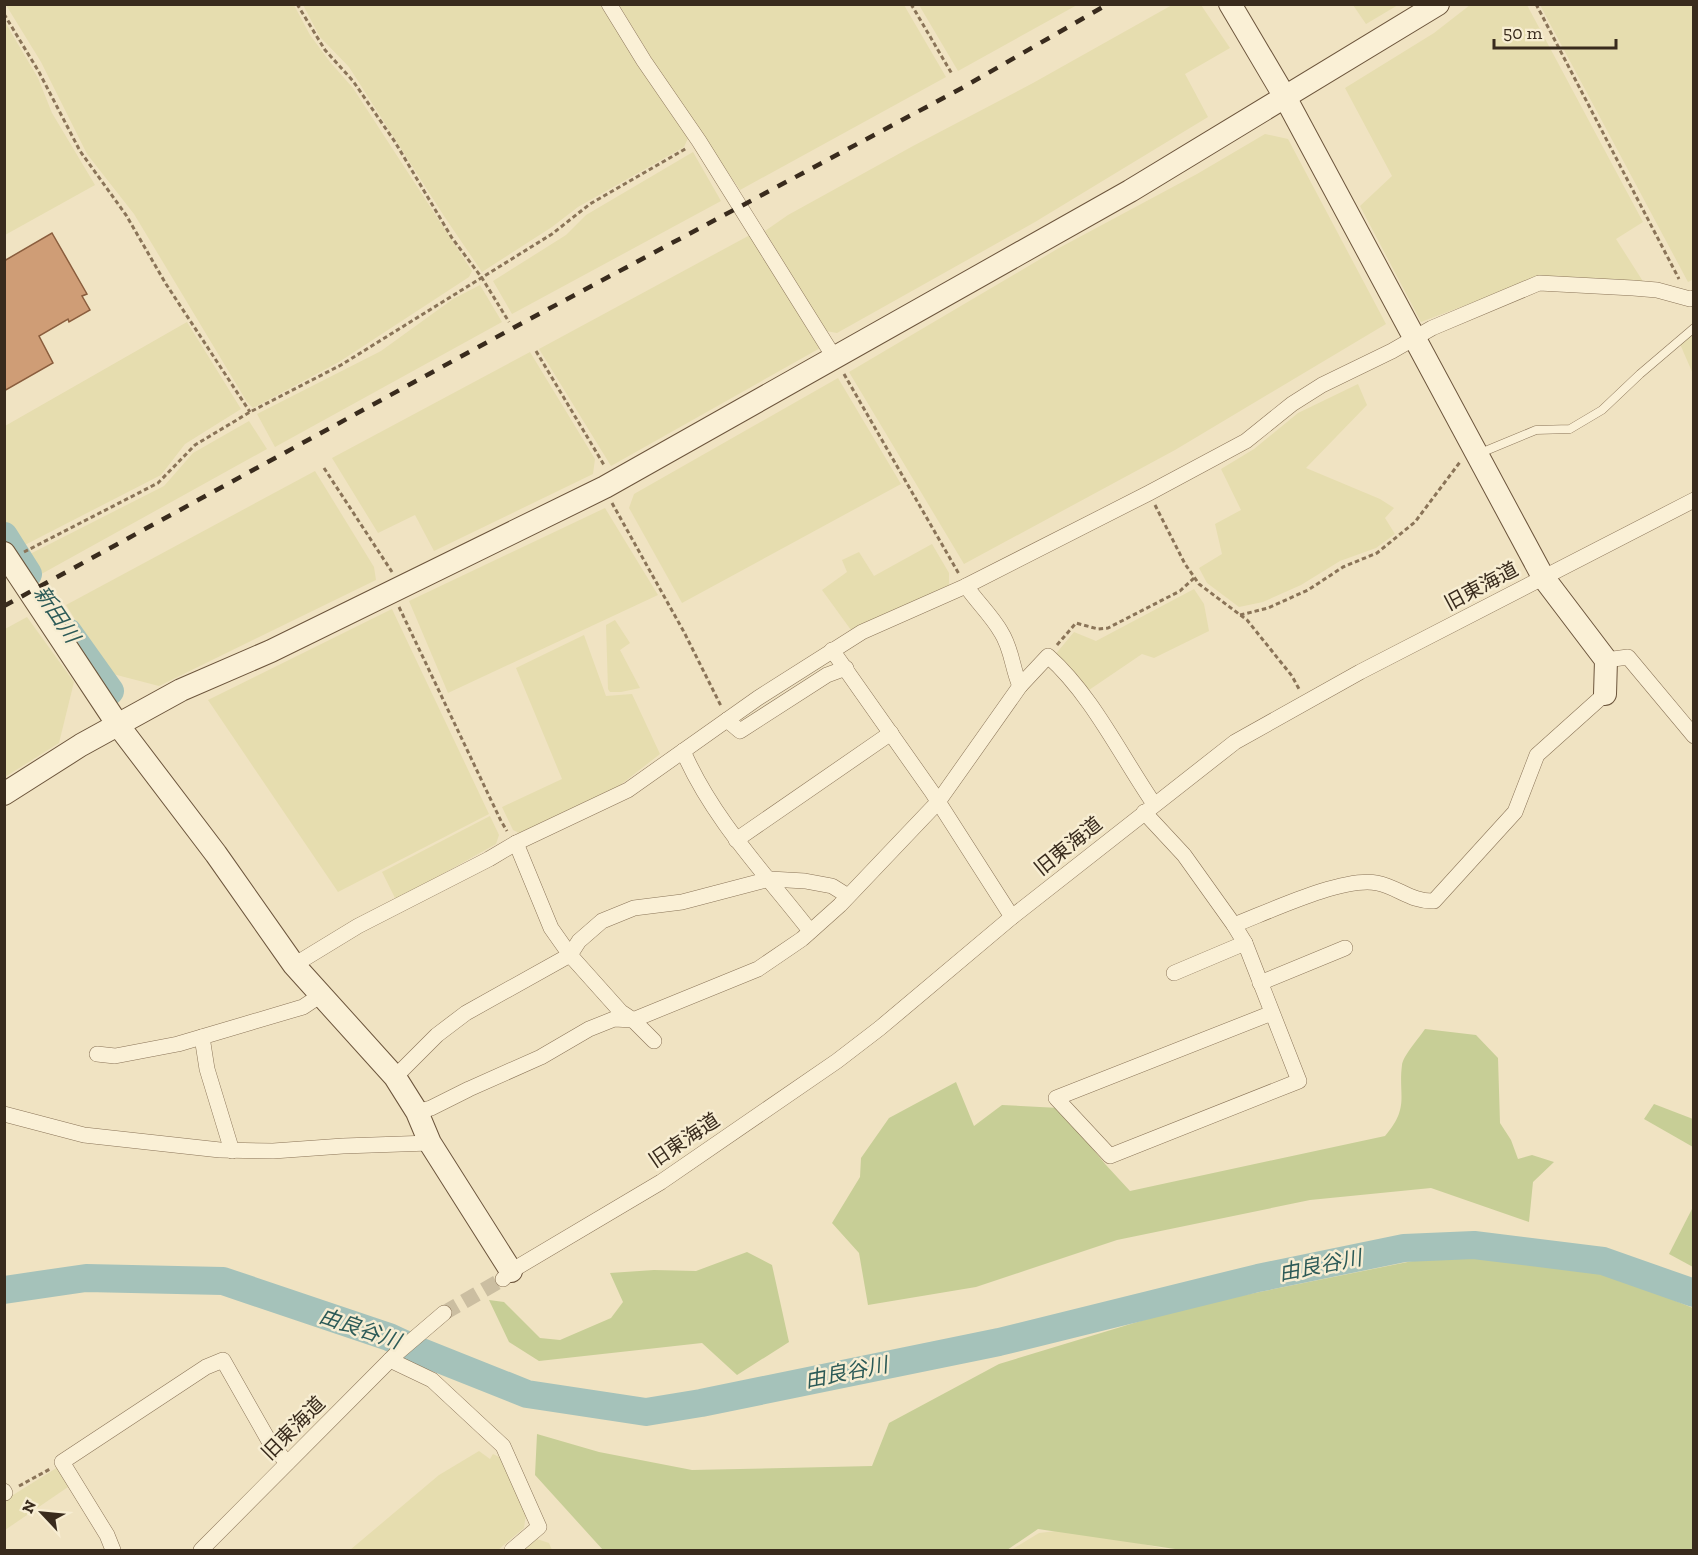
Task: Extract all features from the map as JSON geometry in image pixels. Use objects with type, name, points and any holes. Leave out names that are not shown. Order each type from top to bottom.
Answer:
[{"type":"street","points":[[609,4],[644,61],[699,141],[834,357]]},
{"type":"street","points":[[1230,4],[1285,97],[1543,577],[1606,660],[1605,694],[1537,755],[1515,812],[1434,901],[1422,902],[1377,883],[1351,883],[1334,887],[1234,925]]},
{"type":"street","points":[[4,794],[81,745],[181,690],[270,651],[605,487],[1130,191],[1438,4]]},
{"type":"street","points":[[294,965],[358,926],[516,843],[628,790],[728,720],[862,632],[966,586],[1149,493],[1246,441],[1292,404],[1322,385],[1432,328],[1539,284],[1657,290],[1692,301]]},
{"type":"street","name":"旧東海道","points":[[507,1275],[661,1182],[837,1061],[880,1028],[1012,917],[1235,742],[1306,701],[1694,500]]},
{"type":"street","points":[[7,556],[118,725],[216,854],[294,965],[395,1077],[417,1112],[430,1143],[507,1275]]},
{"type":"street","points":[[966,586],[1001,632],[1011,653],[1014,673],[1020,686]]},
{"type":"street","points":[[832,650],[938,802],[1012,917]]},
{"type":"street","points":[[417,1112],[431,1108],[541,1057],[614,1018],[633,1020],[758,969],[810,931],[848,896],[938,802],[1020,686],[1048,656],[1083,695],[1149,808],[1245,943],[1299,1081],[1110,1156],[1056,1098],[1272,1013]]},
{"type":"street","points":[[1606,660],[1628,657],[1690,728]]},
{"type":"street","points":[[728,720],[740,731],[827,675],[846,669]]},
{"type":"street","points":[[736,840],[891,733]]},
{"type":"street","points":[[683,751],[695,780],[736,840],[810,931]]},
{"type":"street","points":[[516,843],[551,928],[570,955],[621,1012],[633,1020],[654,1041]]},
{"type":"street","points":[[395,1077],[437,1035],[466,1013],[570,955],[579,941],[602,921],[634,908],[682,902],[770,879],[805,881],[832,886],[848,896]]},
{"type":"street","points":[[1174,973],[1245,943]]},
{"type":"street","points":[[1260,983],[1345,948]]},
{"type":"street","points":[[97,1054],[115,1056],[202,1037],[303,1007],[321,995]]},
{"type":"street","points":[[202,1037],[207,1069],[232,1150]]},
{"type":"street","points":[[4,1114],[84,1135],[232,1150],[273,1152],[343,1146],[430,1143]]},
{"type":"street","name":"旧東海道","points":[[201,1551],[393,1357],[444,1313]]},
{"type":"street","points":[[393,1357],[432,1380],[503,1446],[539,1527],[512,1551]]},
{"type":"street","points":[[113,1551],[107,1535],[62,1462],[206,1367],[223,1360],[269,1441],[287,1463]]},
{"type":"lane","points":[[1474,450],[1536,430],[1570,429],[1602,410],[1694,328]]},
{"type":"path","points":[[297,4],[325,50],[353,81],[383,124],[452,238],[482,278],[508,322]]},
{"type":"path","points":[[911,4],[951,74]]},
{"type":"path","points":[[1536,4],[1692,301]]},
{"type":"path","points":[[4,14],[39,72],[80,151],[126,215],[166,284],[250,412]]},
{"type":"path","points":[[7,556],[158,483],[195,445],[250,412],[341,365],[552,234],[590,204],[699,141]]},
{"type":"path","points":[[536,351],[604,462],[605,487],[613,507],[684,632],[728,720]]},
{"type":"path","points":[[834,357],[966,586]]},
{"type":"path","points":[[1240,615],[1268,608],[1308,590],[1343,567],[1377,553],[1415,522],[1474,450]]},
{"type":"path","points":[[324,468],[392,573],[398,603],[496,811],[516,843]]},
{"type":"path","points":[[1149,493],[1185,564],[1198,584],[1246,620],[1292,676],[1306,701]]},
{"type":"path","points":[[1048,656],[1076,623],[1098,629],[1108,628],[1180,591],[1194,578]]},
{"type":"path","points":[[5,1492],[62,1462]]},
{"type":"shaded area","points":[[6,5],[294,5],[310,35],[353,88],[472,271],[469,277],[339,362],[253,408],[247,402],[134,214],[87,154],[41,62]]},
{"type":"shaded area","points":[[303,5],[600,5],[689,136],[684,147],[578,207],[552,227],[482,272],[349,67],[320,37]]},
{"type":"shaded area","points":[[619,5],[904,5],[946,77],[740,190],[669,87]]},
{"type":"shaded area","points":[[919,5],[1077,5],[958,71]]},
{"type":"shaded area","points":[[1172,5],[1201,5],[1230,48],[1185,74],[1208,117],[1035,222],[837,333],[826,331],[765,231],[788,215]]},
{"type":"shaded area","points":[[1353,5],[1398,5],[1366,24]]},
{"type":"shaded area","points":[[1470,5],[1527,5],[1643,222],[1616,239],[1644,283],[1537,278],[1421,322],[1360,206],[1392,176],[1345,88],[1434,33]]},
{"type":"shaded area","points":[[1540,5],[1693,5],[1694,279],[1688,282]]},
{"type":"shaded area","points":[[5,22],[38,78],[52,113],[95,185],[5,235]]},
{"type":"shaded area","points":[[1265,134],[1288,139],[1386,324],[1175,450],[964,564],[849,372],[1059,248],[1197,174]]},
{"type":"shaded area","points":[[693,152],[721,201],[512,314],[493,281],[566,235],[586,215]]},
{"type":"shaded area","points":[[750,235],[822,347],[611,466],[539,349]]},
{"type":"shaded area","points":[[480,285],[502,322],[275,447],[257,414],[381,351],[453,299]]},
{"type":"shaded area","points":[[187,322],[241,409],[185,444],[161,475],[17,549],[5,527],[5,426]]},
{"type":"shaded area","points":[[1693,333],[1693,374],[1680,344]]},
{"type":"shaded area","points":[[530,352],[595,459],[593,474],[434,551],[415,515],[378,533],[332,458]]},
{"type":"shaded area","points":[[838,378],[901,484],[682,603],[629,508],[634,494]]},
{"type":"shaded area","points":[[1358,384],[1367,405],[1306,468],[1380,499],[1394,508],[1385,518],[1395,534],[1376,548],[1340,561],[1301,585],[1263,602],[1239,607],[1207,583],[1199,568],[1222,554],[1215,524],[1241,510],[1221,469],[1254,449],[1298,413]]},
{"type":"shaded area","points":[[249,421],[267,449],[36,577],[24,557],[164,486],[193,453]]},
{"type":"shaded area","points":[[315,471],[374,567],[376,580],[159,686],[109,673],[66,605]]},
{"type":"shaded area","points":[[605,508],[658,595],[448,693],[409,601]]},
{"type":"shaded area","points":[[932,544],[949,573],[949,585],[851,630],[822,590],[847,572],[842,560],[859,552],[874,576]]},
{"type":"shaded area","points":[[1194,589],[1204,604],[1209,631],[1154,658],[1142,654],[1086,692],[1054,656],[1074,632],[1096,641]]},
{"type":"shaded area","points":[[392,609],[489,814],[338,892],[208,700]]},
{"type":"shaded area","points":[[27,617],[74,682],[59,743],[5,777],[5,629]]},
{"type":"shaded area","points":[[615,620],[630,643],[620,650],[640,688],[621,692],[610,692],[608,689],[606,625]]},
{"type":"shaded area","points":[[584,635],[606,696],[632,694],[660,754],[619,786],[519,833],[513,830],[502,807],[562,779],[516,668]]},
{"type":"shaded area","points":[[490,816],[499,835],[496,844],[396,900],[382,872]]},
{"type":"shaded area","points":[[479,1451],[490,1459],[493,1454],[503,1459],[526,1514],[524,1528],[498,1550],[350,1550],[439,1475]]},
{"type":"shaded area","points":[[58,1467],[68,1487],[5,1530],[5,1500]]},
{"type":"shaded area","points":[[1074,1529],[1170,1550],[1011,1550],[1039,1533]]},
{"type":"shaded area","points":[[537,1539],[549,1543],[552,1550],[523,1550]]},
{"type":"green space","points":[[1425,1029],[1476,1035],[1498,1058],[1500,1123],[1511,1140],[1518,1159],[1532,1155],[1554,1162],[1533,1182],[1529,1222],[1431,1188],[1310,1200],[1117,1240],[976,1287],[868,1305],[859,1253],[832,1223],[860,1177],[861,1158],[889,1118],[956,1082],[974,1126],[1002,1105],[1059,1108],[1130,1191],[1385,1136],[1398,1117],[1400,1109],[1403,1061]]},
{"type":"green space","points":[[1654,1104],[1693,1119],[1693,1147],[1644,1119]]},
{"type":"green space","points":[[1693,1207],[1693,1267],[1669,1254]]},
{"type":"green space","points":[[1462,1251],[1605,1272],[1693,1308],[1693,1550],[1182,1550],[1038,1529],[1007,1550],[603,1550],[535,1475],[537,1434],[599,1452],[692,1470],[872,1466],[889,1423],[999,1364],[1190,1306]]},
{"type":"green space","points":[[747,1252],[772,1265],[789,1342],[737,1375],[702,1343],[539,1361],[509,1342],[489,1300],[504,1302],[540,1338],[560,1340],[611,1318],[623,1302],[610,1273],[654,1270],[696,1271]]},
{"type":"building","points":[[52,233],[87,294],[82,296],[90,310],[69,322],[68,319],[39,336],[53,363],[4,391],[4,261]]},
{"type":"waterway","name":"新田川","points":[[4,536],[28,574]]},
{"type":"waterway","name":"新田川","points":[[68,632],[110,691]]},
{"type":"waterway","name":"由良谷川","points":[[4,1290],[86,1278],[223,1281],[389,1337],[527,1394],[646,1412],[701,1403],[999,1342],[1258,1278],[1404,1248],[1474,1245],[1603,1261],[1694,1293]]},
{"type":"tunnel","points":[[444,1313],[503,1279]]},
{"type":"railway","points":[[4,606],[526,321],[962,88],[1108,4]]}]
